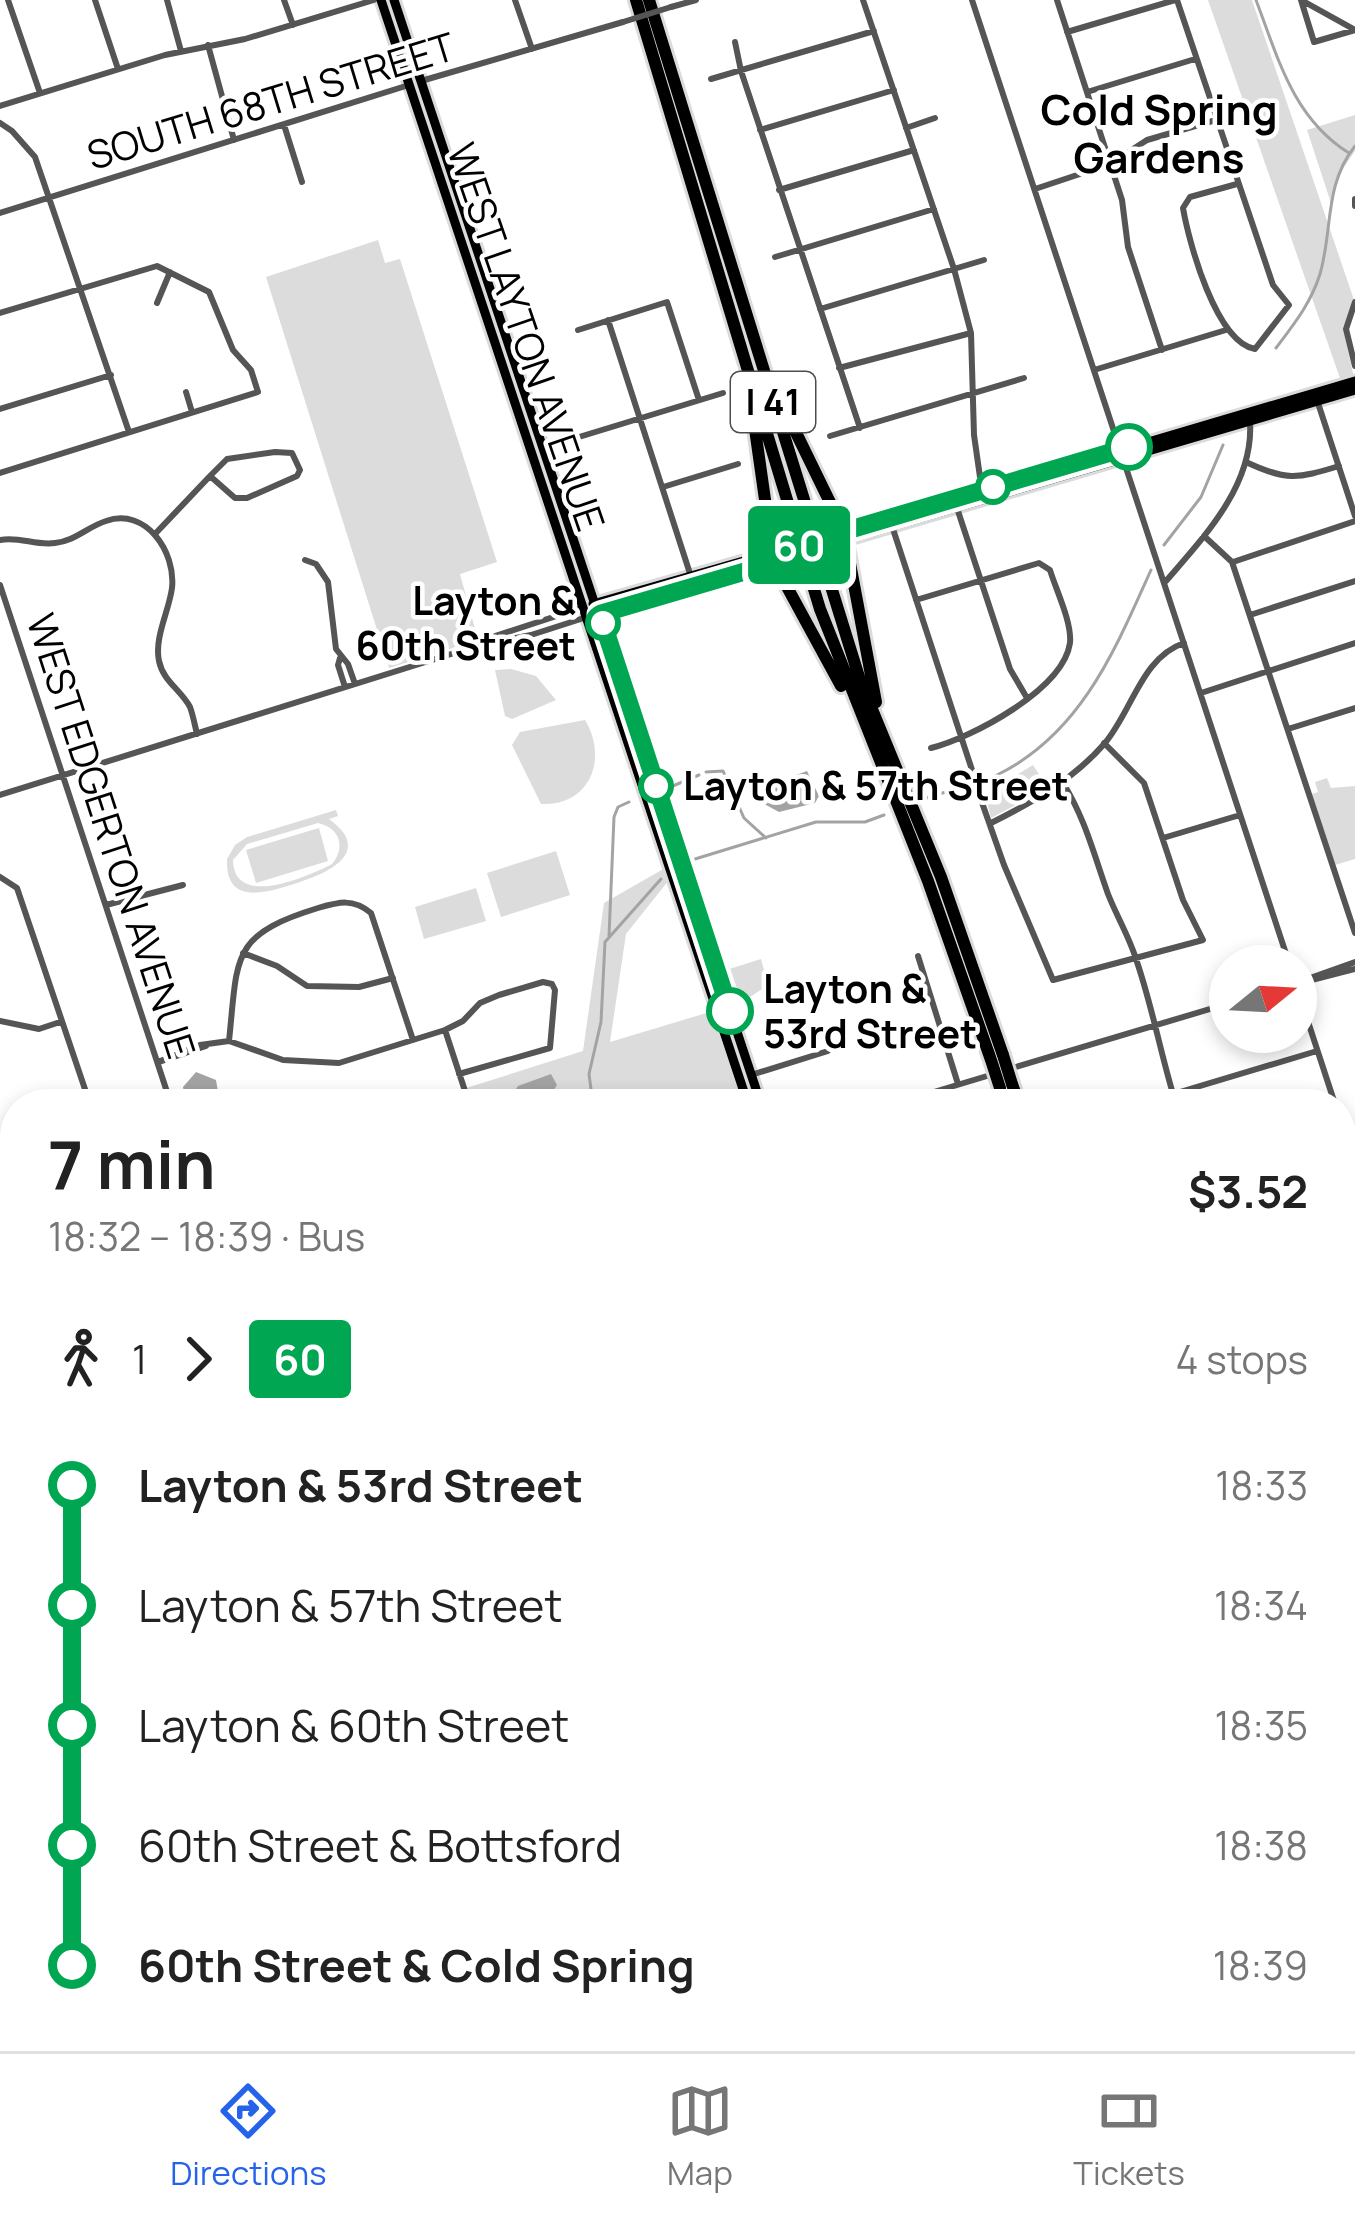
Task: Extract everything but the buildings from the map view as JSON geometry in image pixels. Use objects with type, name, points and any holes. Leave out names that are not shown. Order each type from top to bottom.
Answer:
[{"type":"highway","name":"I 41","points":[[636,0],[820,609],[997,1058]]},
{"type":"highway","name":"I 41","points":[[649,0],[860,680],[959,925],[1008,1089]]},
{"type":"highway","points":[[732,267],[741,278],[784,410],[845,536],[872,690],[909,786],[909,799]]},
{"type":"highway","points":[[727,296],[725,308],[750,394],[773,558],[816,634],[857,724],[867,733]]},
{"type":"main road","name":"WEST LAYTON AVENUE","points":[[378,0],[539,449]]},
{"type":"main road","name":"WEST LAYTON AVENUE","points":[[394,0],[592,610],[755,1089]]},
{"type":"main road","points":[[1123,454],[1153,450],[1355,386]]},
{"type":"main road","points":[[592,610],[1123,454],[1165,437],[1248,417]]},
{"type":"main road","points":[[1153,450],[1165,443],[1165,437]]},
{"type":"main road","name":"WEST LAYTON AVENUE","points":[[592,610],[743,1089]]},
{"type":"street","points":[[8,0],[40,93]]},
{"type":"street","points":[[95,0],[118,69]]},
{"type":"street","points":[[167,0],[181,51]]},
{"type":"street","points":[[284,0],[293,25]]},
{"type":"street","points":[[0,106],[181,51],[378,0]]},
{"type":"street","points":[[515,0],[532,49]]},
{"type":"street","name":"SOUTH 68TH STREET","points":[[0,214],[696,0]]},
{"type":"street","points":[[863,0],[971,333],[974,435],[984,495]]},
{"type":"street","points":[[972,0],[1283,945]]},
{"type":"street","points":[[1057,0],[1122,200],[1128,248],[1162,350]]},
{"type":"street","points":[[1067,32],[1176,0],[1273,286],[1289,305],[1255,349],[1245,347],[1226,330],[1183,208],[1190,197],[1237,184]]},
{"type":"street","points":[[1301,0],[1355,30],[1314,42],[1301,0]]},
{"type":"street","points":[[711,79],[874,31]]},
{"type":"street","points":[[735,42],[779,190],[860,428]]},
{"type":"street","points":[[208,46],[234,141]]},
{"type":"street","points":[[1087,92],[1195,59]]},
{"type":"street","points":[[760,130],[894,90]]},
{"type":"street","points":[[906,128],[935,118]]},
{"type":"street","points":[[1035,189],[1110,164],[1147,140],[1216,120]]},
{"type":"street","points":[[0,123],[35,157],[129,432]]},
{"type":"street","points":[[284,125],[302,182]]},
{"type":"street","points":[[779,190],[914,150]]},
{"type":"street","points":[[775,257],[934,209]]},
{"type":"street","points":[[820,309],[984,260]]},
{"type":"street","points":[[0,313],[157,266],[209,292],[233,350],[251,370],[258,392],[0,473]]},
{"type":"street","points":[[158,303],[170,272]]},
{"type":"street","points":[[578,330],[667,302],[699,400]]},
{"type":"street","points":[[1355,302],[1346,329],[1355,366]]},
{"type":"street","points":[[608,320],[693,581]]},
{"type":"street","points":[[1094,370],[1226,330]]},
{"type":"street","points":[[839,368],[971,333]]},
{"type":"street","points":[[0,410],[111,375]]},
{"type":"street","points":[[830,436],[1024,379]]},
{"type":"street","points":[[185,392],[192,412]]},
{"type":"street","points":[[539,449],[723,393]]},
{"type":"street","points":[[1232,562],[1355,519],[1316,397]]},
{"type":"street","points":[[1165,583],[1204,536],[1246,462],[1248,417]]},
{"type":"street","points":[[155,534],[210,476],[227,459],[292,453],[300,470],[297,476],[247,498],[235,498],[210,476]]},
{"type":"street","points":[[1246,462],[1276,476],[1300,478],[1339,466]]},
{"type":"street","points":[[663,487],[738,464]]},
{"type":"street","points":[[955,504],[1010,669],[1027,698]]},
{"type":"street","points":[[0,540],[49,544],[72,540],[116,519],[136,522],[155,534],[170,561],[172,585],[157,655],[162,673],[190,707],[197,734]]},
{"type":"street","points":[[891,522],[974,776]]},
{"type":"street","points":[[1204,536],[1232,562],[1355,933]]},
{"type":"street","points":[[305,560],[316,564],[328,582],[334,643],[355,684]]},
{"type":"street","points":[[916,600],[1040,563],[1050,570],[1070,643],[1052,673],[1027,698],[962,738],[931,748]]},
{"type":"street","points":[[1250,615],[1355,581]]},
{"type":"street","name":"WEST EDGERTON AVENUE","points":[[0,585],[166,1089]]},
{"type":"street","points":[[482,645],[489,638],[592,610]]},
{"type":"street","points":[[0,795],[482,645],[552,628],[592,610]]},
{"type":"street","points":[[549,619],[552,628]]},
{"type":"street","points":[[989,824],[1063,783],[1104,743],[1159,656],[1184,643]]},
{"type":"street","points":[[1201,693],[1355,643]]},
{"type":"street","points":[[340,658],[345,687]]},
{"type":"street","points":[[1288,729],[1355,708]]},
{"type":"street","points":[[980,796],[1053,980],[1203,940],[1183,900],[1141,778],[1104,743]]},
{"type":"street","points":[[1063,783],[1084,820],[1110,899],[1125,925],[1171,1089]]},
{"type":"street","points":[[1163,838],[1240,815]]},
{"type":"street","points":[[0,877],[16,888],[85,1089]]},
{"type":"street","points":[[106,905],[183,885]]},
{"type":"street","points":[[1343,897],[1355,893]]},
{"type":"street","points":[[229,1041],[244,952],[257,933],[277,921],[349,902],[370,914],[413,1040]]},
{"type":"street","points":[[244,952],[307,986],[359,987],[393,978]]},
{"type":"street","points":[[918,956],[958,1084]]},
{"type":"street","points":[[1317,978],[1355,966]]},
{"type":"street","points":[[158,1062],[229,1041],[274,1058],[325,1064],[348,1060],[446,1030],[463,1022],[480,1003],[500,995],[543,982],[552,984],[556,990],[550,1048],[459,1074]]},
{"type":"street","points":[[949,1089],[1209,1009]]},
{"type":"street","points":[[0,1021],[39,1029],[61,1022]]},
{"type":"street","points":[[446,1030],[464,1089]]},
{"type":"street","points":[[1317,1051],[1330,1089]]},
{"type":"street","points":[[751,1076],[828,1052]]},
{"type":"street","points":[[1190,1089],[1310,1053]]},
{"type":"shaded area","points":[[1208,0],[1252,0],[1354,300],[1343,328],[1354,378],[1341,381]]},
{"type":"shaded area","points":[[1355,115],[1355,151],[1342,170],[1331,203],[1307,130]]},
{"type":"shaded area","points":[[378,240],[385,263],[400,259],[497,562],[460,574],[478,640],[389,668],[266,277]]},
{"type":"shaded area","points":[[495,670],[536,676],[556,700],[512,719],[505,716]]},
{"type":"shaded area","points":[[585,720],[595,749],[590,777],[572,797],[541,804],[512,745],[520,732]]},
{"type":"shaded area","points":[[1033,765],[1048,788],[991,818],[985,794]]},
{"type":"shaded area","points":[[807,771],[819,796],[815,803],[779,812],[759,801],[756,790]]},
{"type":"shaded area","points":[[1327,778],[1331,788],[1355,786],[1355,859],[1335,865],[1312,794],[1318,792],[1315,782]]},
{"type":"shaded area","points":[[336,810],[338,816],[329,819],[342,830],[347,850],[343,859],[312,878],[252,893],[233,885],[228,875],[227,859],[247,837]],"holes":[[[325,825],[340,845],[332,864],[274,885],[245,883],[237,875],[233,860],[247,844]]]},
{"type":"shaded area","points":[[319,828],[328,861],[256,883],[246,850]]},
{"type":"shaded area","points":[[556,851],[570,895],[501,917],[487,873]]},
{"type":"shaded area","points":[[665,868],[669,880],[626,934],[610,1042],[713,1011],[738,1089],[463,1089],[583,1051],[604,903]]},
{"type":"shaded area","points":[[476,888],[486,921],[424,939],[415,907]]},
{"type":"shaded area","points":[[761,959],[768,985],[750,997],[748,1012],[738,1016],[723,971]]},
{"type":"shaded area","points":[[196,1072],[216,1080],[218,1089],[183,1089]]},
{"type":"shaded area","points":[[551,1074],[557,1085],[554,1089],[516,1089]]},
{"type":"waterway","points":[[1256,0],[1301,105],[1349,153]]},
{"type":"waterway","points":[[1276,348],[1316,285],[1338,176],[1355,146]]},
{"type":"waterway","points":[[1164,545],[1201,497],[1223,445]]},
{"type":"waterway","points":[[926,798],[997,775],[1051,737],[1109,659],[1151,570]]},
{"type":"waterway","points":[[706,772],[723,771],[744,818],[766,838]]},
{"type":"waterway","points":[[668,788],[699,775]]},
{"type":"waterway","points":[[609,936],[614,817],[618,807],[629,802]]},
{"type":"waterway","points":[[695,859],[816,822],[865,822],[884,815]]},
{"type":"waterway","points":[[591,1089],[589,1074],[601,1022],[605,942],[661,879]]},
{"type":"bus line","name":"60","points":[[730,1011],[600,614],[774,563],[771,553],[1129,447]]},
{"type":"place","name":"Layton & 60th Street","points":[[603,623]]},
{"type":"place","name":"Layton & 57th Street","points":[[656,786]]},
{"type":"place","name":"Layton & 53rd Street","points":[[730,1011]]},
{"type":"district","name":"Cold Spring Gardens","points":[[1159,134]]}]
